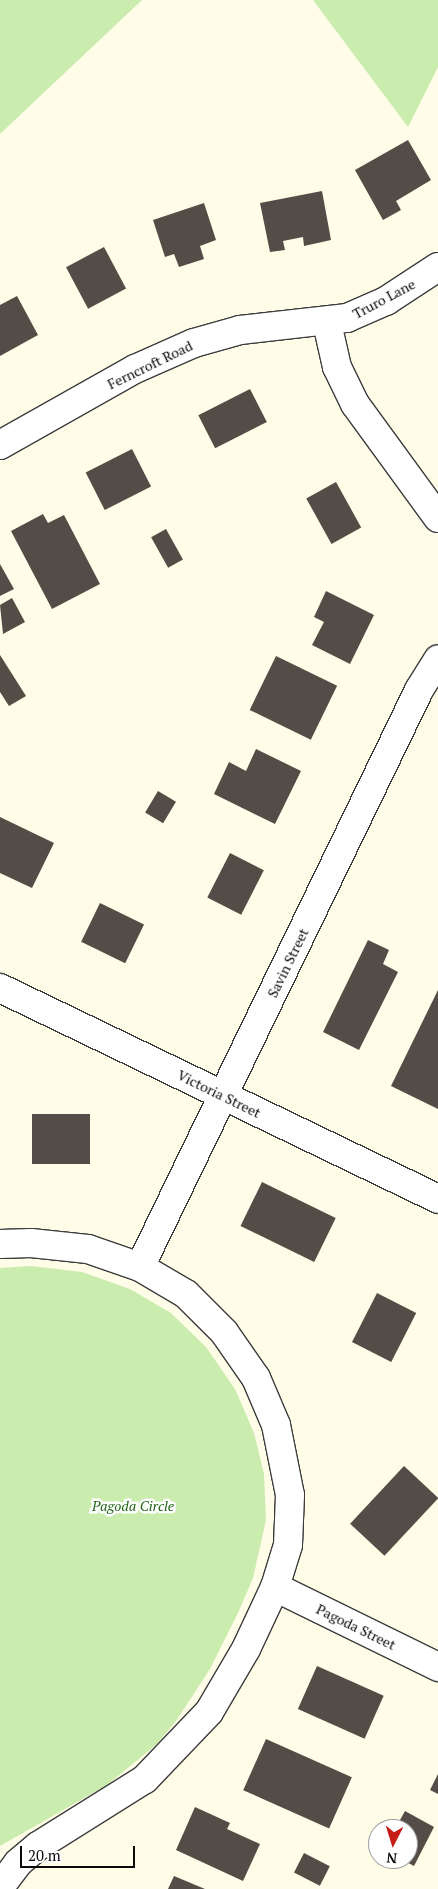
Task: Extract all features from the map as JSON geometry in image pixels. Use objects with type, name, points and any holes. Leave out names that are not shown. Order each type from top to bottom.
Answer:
[{"type":"street","name":"Truro Lane","points":[[327,323],[367,310],[438,268]]},
{"type":"street","name":"Ferncroft Road","points":[[0,445],[135,370],[194,343],[240,330],[327,323]]},
{"type":"street","points":[[327,323],[337,367],[355,404],[438,518]]},
{"type":"street","name":"Savin Street","points":[[140,1267],[419,690],[438,660]]},
{"type":"street","name":"Victoria Street","points":[[0,988],[438,1199]]},
{"type":"street","points":[[0,1244],[79,1247],[140,1267],[186,1294],[206,1313],[241,1356],[267,1400],[283,1447],[290,1495],[288,1545],[275,1587],[228,1683],[188,1738],[145,1779],[38,1846],[18,1863],[0,1887]]},
{"type":"street","name":"Pagoda Street","points":[[275,1587],[438,1667]]},
{"type":"green space","points":[[0,0],[142,0],[0,134]]},
{"type":"green space","points":[[313,0],[438,0],[438,67],[408,127]]},
{"type":"green space","name":"Pagoda Circle","points":[[31,1266],[82,1272],[130,1289],[171,1313],[206,1347],[235,1389],[254,1433],[264,1474],[266,1520],[253,1578],[238,1613],[210,1669],[176,1721],[157,1744],[107,1785],[0,1846],[0,1268]]},
{"type":"building","points":[[408,140],[431,180],[396,201],[401,210],[383,220],[355,170]]},
{"type":"building","points":[[322,191],[331,240],[304,246],[303,237],[283,241],[285,250],[270,252],[260,203]]},
{"type":"building","points":[[204,203],[216,240],[200,246],[204,259],[179,267],[174,254],[165,257],[153,220]]},
{"type":"building","points":[[104,247],[126,288],[88,309],[66,267]]},
{"type":"building","points":[[17,296],[38,335],[0,356],[0,305]]},
{"type":"building","points":[[250,389],[267,422],[215,448],[198,415]]},
{"type":"building","points":[[132,449],[151,486],[105,510],[86,473]]},
{"type":"building","points":[[336,482],[361,527],[331,544],[306,498]]},
{"type":"building","points":[[43,514],[48,523],[64,515],[100,584],[52,609],[11,531]]},
{"type":"building","points":[[166,529],[183,560],[168,568],[151,537]]},
{"type":"building","points":[[0,564],[14,589],[0,596]]},
{"type":"building","points":[[326,591],[374,615],[350,664],[312,645],[324,622],[314,617]]},
{"type":"building","points":[[12,598],[25,622],[3,634],[0,605]]},
{"type":"building","points":[[0,655],[26,696],[9,706],[0,692]]},
{"type":"building","points":[[276,656],[337,686],[311,740],[250,710]]},
{"type":"building","points":[[256,749],[301,771],[275,824],[214,794],[229,762],[246,771]]},
{"type":"building","points":[[158,791],[176,802],[163,823],[145,812]]},
{"type":"building","points":[[0,817],[54,843],[32,888],[0,873]]},
{"type":"building","points":[[230,853],[264,870],[241,915],[207,898]]},
{"type":"building","points":[[100,903],[144,924],[125,963],[81,942]]},
{"type":"building","points":[[368,940],[389,950],[383,964],[398,972],[359,1050],[323,1032]]},
{"type":"building","points":[[438,990],[438,1109],[391,1086]]},
{"type":"building","points":[[32,1114],[90,1114],[90,1164],[32,1164]]},
{"type":"building","points":[[262,1182],[336,1218],[314,1262],[241,1226]]},
{"type":"building","points":[[377,1293],[416,1313],[391,1362],[352,1342]]},
{"type":"building","points":[[404,1466],[438,1498],[384,1556],[350,1524]]},
{"type":"building","points":[[317,1666],[384,1696],[365,1739],[298,1709]]},
{"type":"building","points":[[266,1739],[352,1777],[329,1828],[243,1790]]},
{"type":"building","points":[[438,1774],[438,1794],[430,1790]]},
{"type":"building","points":[[195,1807],[230,1823],[227,1829],[260,1844],[243,1881],[176,1850]]},
{"type":"building","points":[[405,1811],[434,1827],[418,1858],[418,1819],[401,1819]]},
{"type":"building","points":[[304,1853],[330,1866],[320,1886],[294,1873]]},
{"type":"building","points":[[174,1876],[205,1889],[168,1889]]}]
